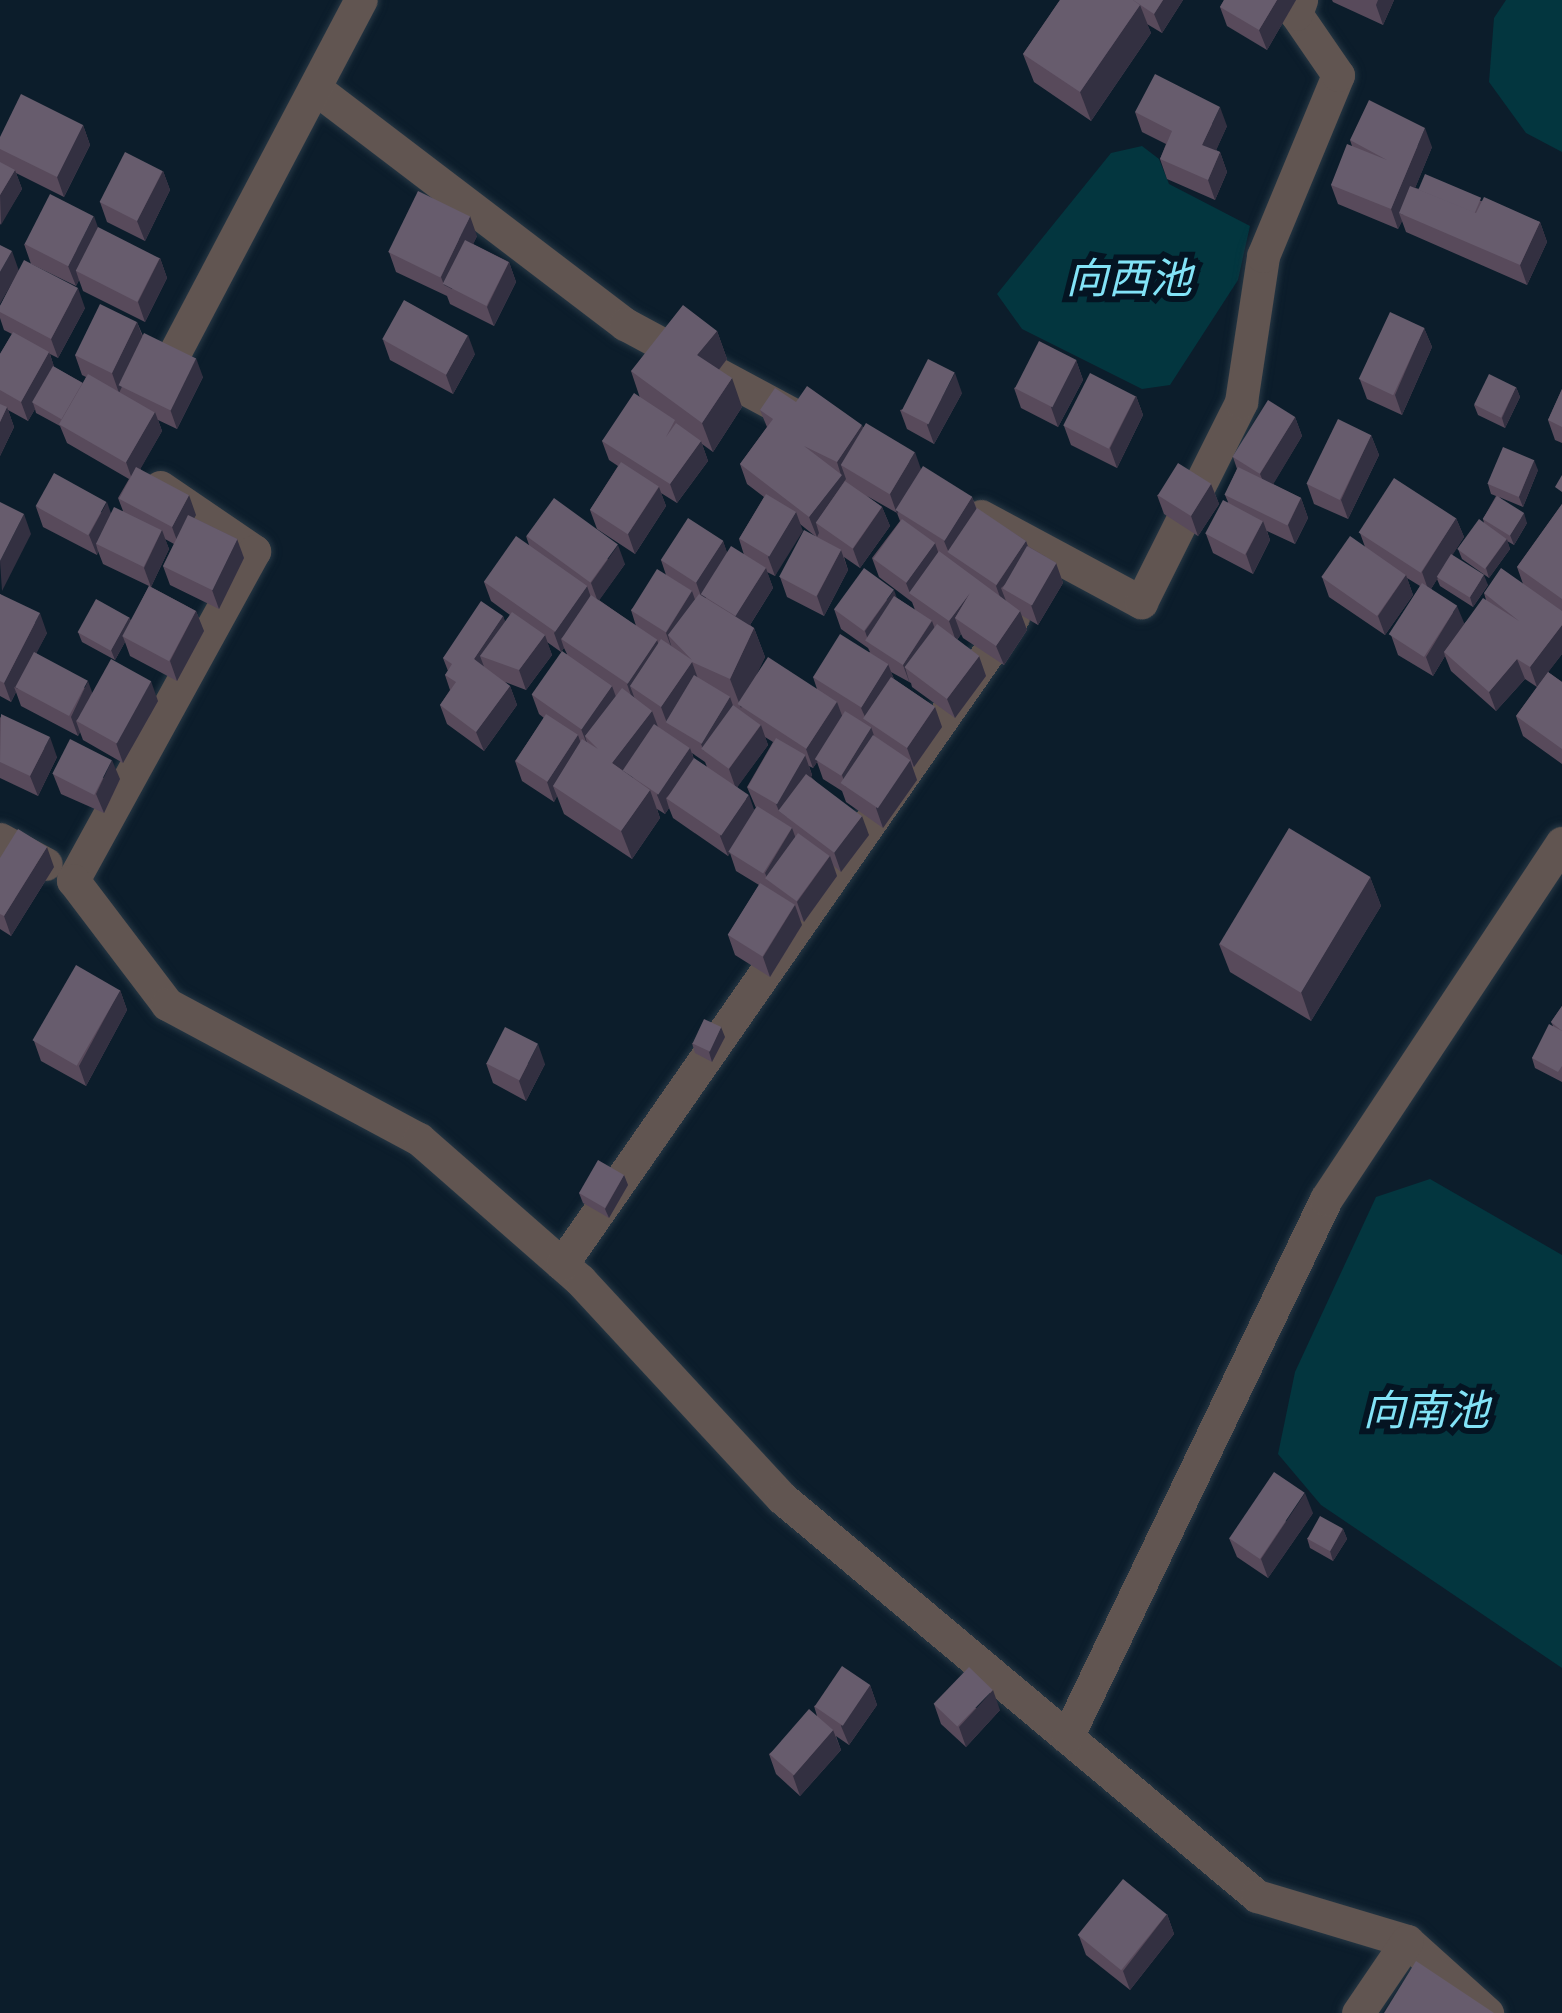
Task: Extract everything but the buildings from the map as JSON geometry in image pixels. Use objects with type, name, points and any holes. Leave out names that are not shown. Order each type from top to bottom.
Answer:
[{"type":"street","points":[[141,418],[362,0]]},
{"type":"street","points":[[953,501],[1042,576],[1141,602],[1241,402],[1263,256],[1338,75],[1296,14],[1300,0]]},
{"type":"street","points":[[315,88],[625,324],[830,435]]},
{"type":"street","points":[[74,880],[254,551],[138,472]]},
{"type":"street","points":[[562,1264],[1042,576]]},
{"type":"street","points":[[0,839],[74,880],[167,1004],[419,1139],[562,1264],[782,1498],[1257,1897],[1407,1941],[1487,2013]]},
{"type":"street","points":[[1066,1737],[1326,1199],[1562,843]]},
{"type":"street","points":[[1358,2013],[1407,1941]]},
{"type":"water","points":[[1506,0],[1562,0],[1562,152],[1526,133],[1489,82],[1494,18]]},
{"type":"water","name":"向西池","points":[[1142,146],[1159,159],[1169,184],[1250,226],[1238,280],[1170,385],[1142,389],[1022,329],[997,294],[1111,153]]},
{"type":"water","name":"向南池","points":[[1430,1179],[1562,1255],[1562,1668],[1321,1505],[1278,1454],[1295,1372],[1376,1197]]}]
